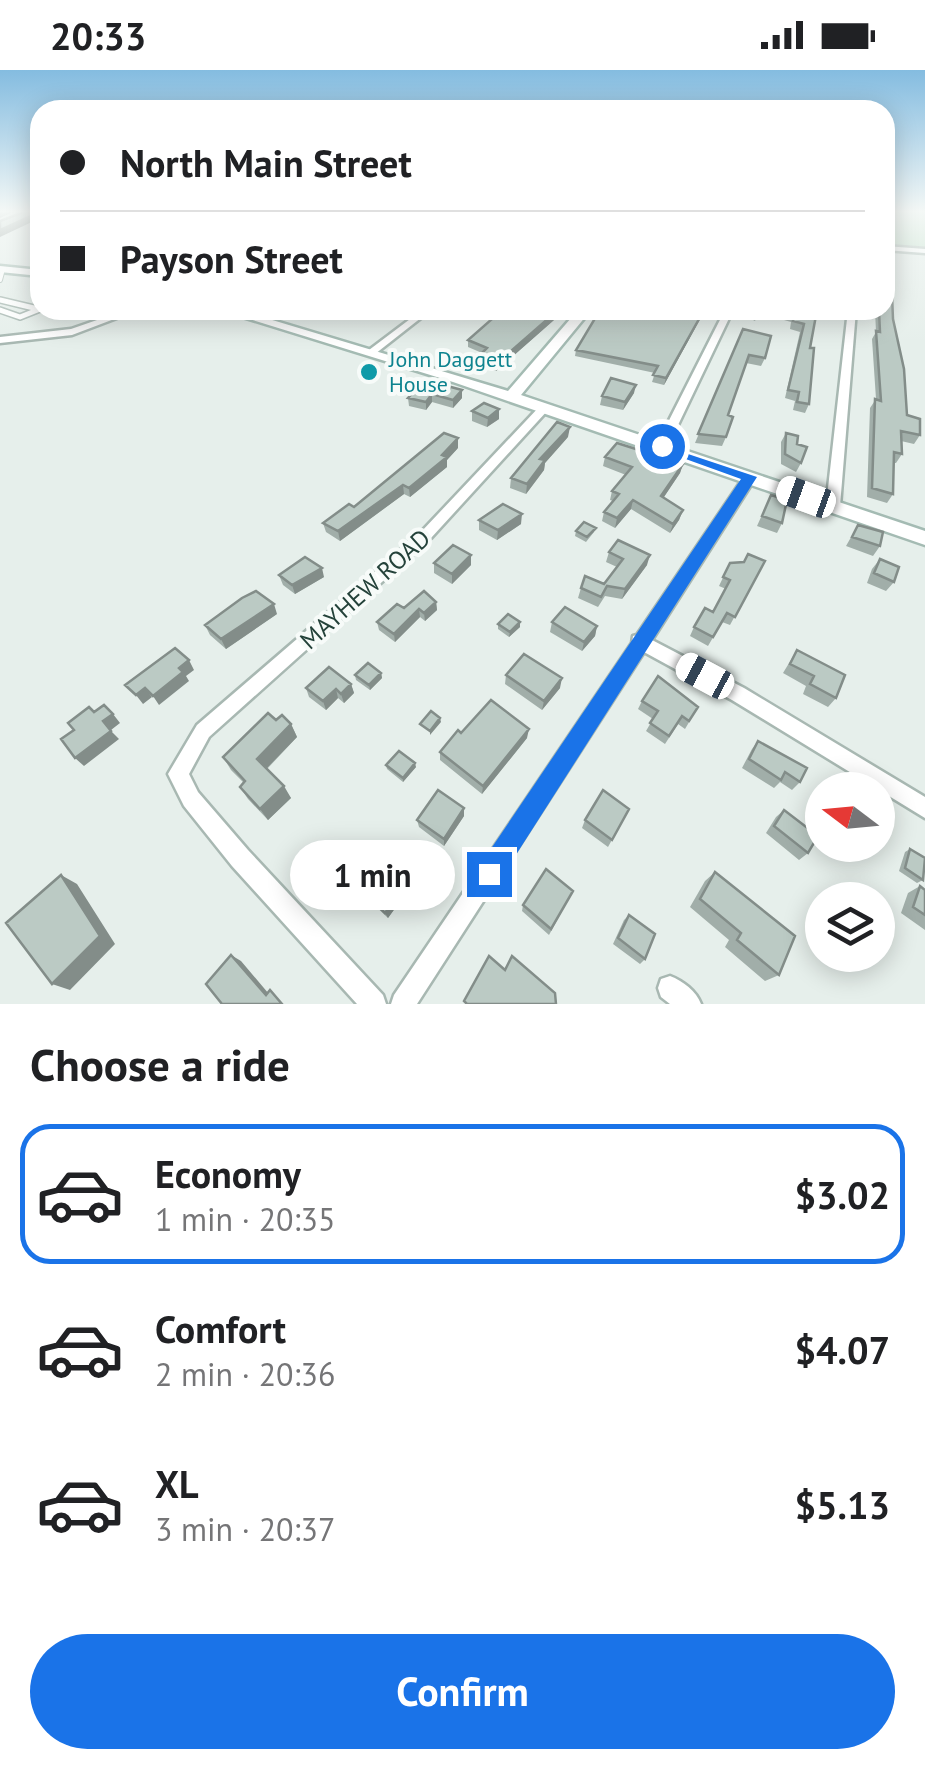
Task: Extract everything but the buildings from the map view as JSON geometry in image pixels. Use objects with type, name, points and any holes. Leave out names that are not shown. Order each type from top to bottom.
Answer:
[{"type":"main road","points":[[1,273],[30,273]]},
{"type":"main road","points":[[263,320],[511,396],[925,538]]},
{"type":"main road","points":[[511,396],[576,320]]},
{"type":"street","points":[[0,340],[72,332],[106,320]]},
{"type":"street","points":[[372,352],[415,320]]},
{"type":"street","points":[[662,446],[724,320]]},
{"type":"street","points":[[833,506],[851,320]]},
{"type":"street","name":"MAYHEW ROAD","points":[[374,1004],[192,799],[178,774],[203,731],[426,535],[544,408]]},
{"type":"street","points":[[403,1004],[750,477]]},
{"type":"street","points":[[639,641],[738,694],[925,808]]},
{"type":"lane","points":[[0,300],[30,307]]},
{"type":"lane","points":[[0,310],[20,317],[30,313]]},
{"type":"place","name":"John Daggett House","points":[[369,372]]},
{"type":"route","points":[[489,874],[728,504],[750,477],[662,446]]}]
